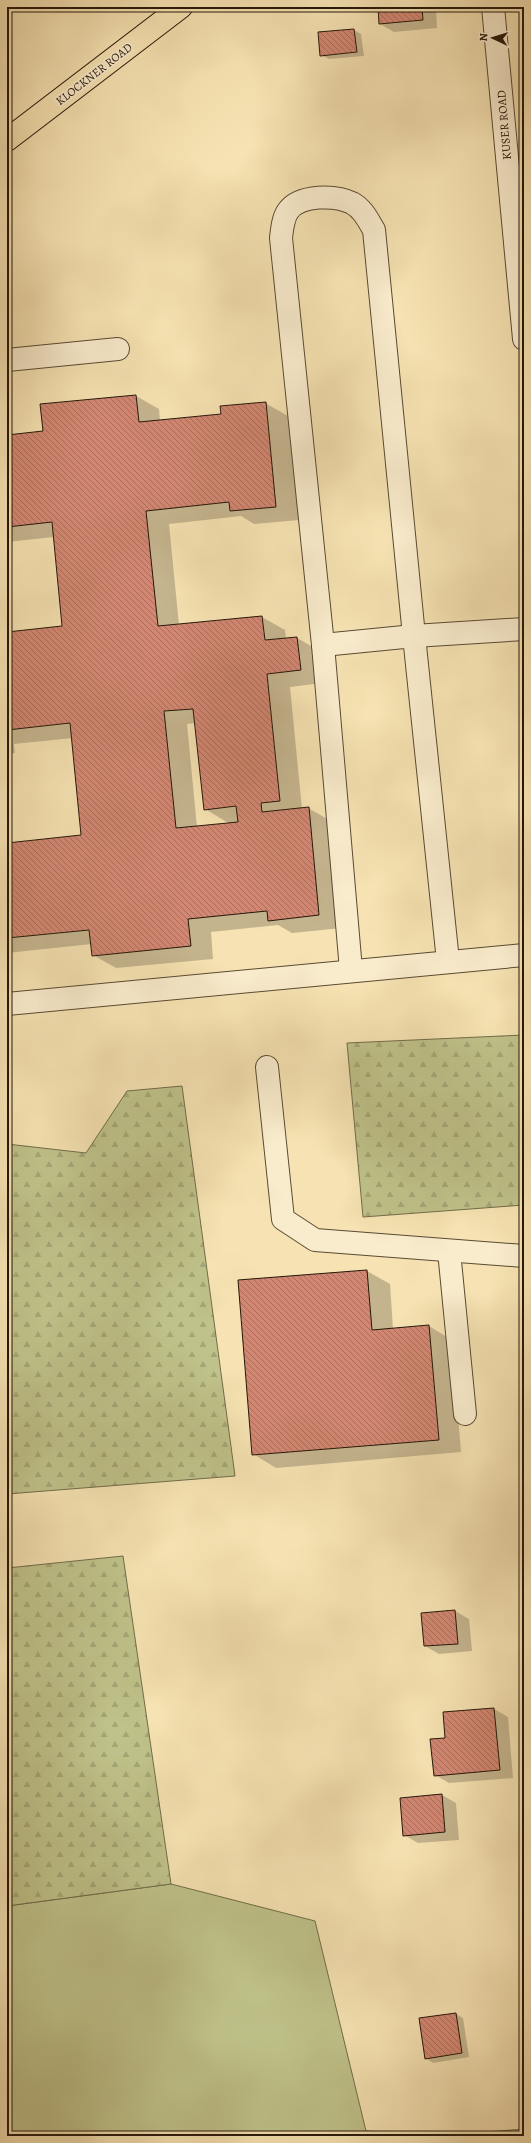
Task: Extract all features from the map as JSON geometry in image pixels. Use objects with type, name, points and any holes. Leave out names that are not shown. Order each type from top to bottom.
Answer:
[{"type":"main road","name":"KLOCKNER ROAD","points":[[7,140],[181,7]]},
{"type":"street","name":"KUSER ROAD","points":[[493,8],[524,339]]},
{"type":"street","points":[[351,970],[323,645],[281,238],[283,224],[288,211],[300,202],[323,198],[340,199],[353,204],[365,214],[374,230],[448,961]]},
{"type":"street","points":[[7,360],[118,349]]},
{"type":"street","points":[[323,645],[414,636],[524,629]]},
{"type":"street","points":[[7,1004],[351,970],[524,955]]},
{"type":"street","points":[[267,1067],[283,1219],[315,1240],[524,1256]]},
{"type":"street","points":[[449,1251],[465,1414]]},
{"type":"green space","points":[[524,1035],[524,1205],[363,1217],[347,1043]]},
{"type":"green space","points":[[182,1086],[235,1476],[7,1494],[7,1144],[86,1153],[127,1091]]},
{"type":"green space","points":[[123,1556],[171,1884],[7,1906],[7,1568]]},
{"type":"green space","points":[[171,1884],[315,1921],[366,2131],[365,2136],[7,2136],[7,1906]]},
{"type":"green space","points":[[524,2129],[524,2136],[365,2136],[366,2131],[447,2135]]},
{"type":"building","points":[[378,7],[422,7],[423,20],[379,24]]},
{"type":"building","points":[[354,29],[357,52],[320,56],[318,32]]},
{"type":"building","points":[[136,395],[139,422],[221,414],[220,406],[266,402],[276,507],[230,511],[229,502],[146,511],[158,626],[262,616],[265,640],[297,637],[301,670],[267,674],[280,801],[261,803],[262,812],[309,807],[319,915],[268,921],[267,911],[188,919],[191,946],[92,956],[89,930],[7,938],[7,843],[81,835],[70,723],[7,730],[7,632],[62,626],[52,522],[7,527],[7,435],[43,431],[40,404]],"holes":[[[193,709],[204,810],[236,806],[238,822],[176,828],[164,711]]]},
{"type":"building","points":[[367,1270],[372,1330],[429,1325],[439,1440],[252,1455],[238,1280]]},
{"type":"building","points":[[455,1610],[458,1644],[424,1646],[421,1613]]},
{"type":"building","points":[[494,1708],[500,1770],[434,1776],[430,1739],[445,1738],[443,1712]]},
{"type":"building","points":[[442,1794],[445,1832],[403,1836],[400,1798]]},
{"type":"building","points":[[456,2013],[462,2053],[425,2059],[419,2018]]}]
